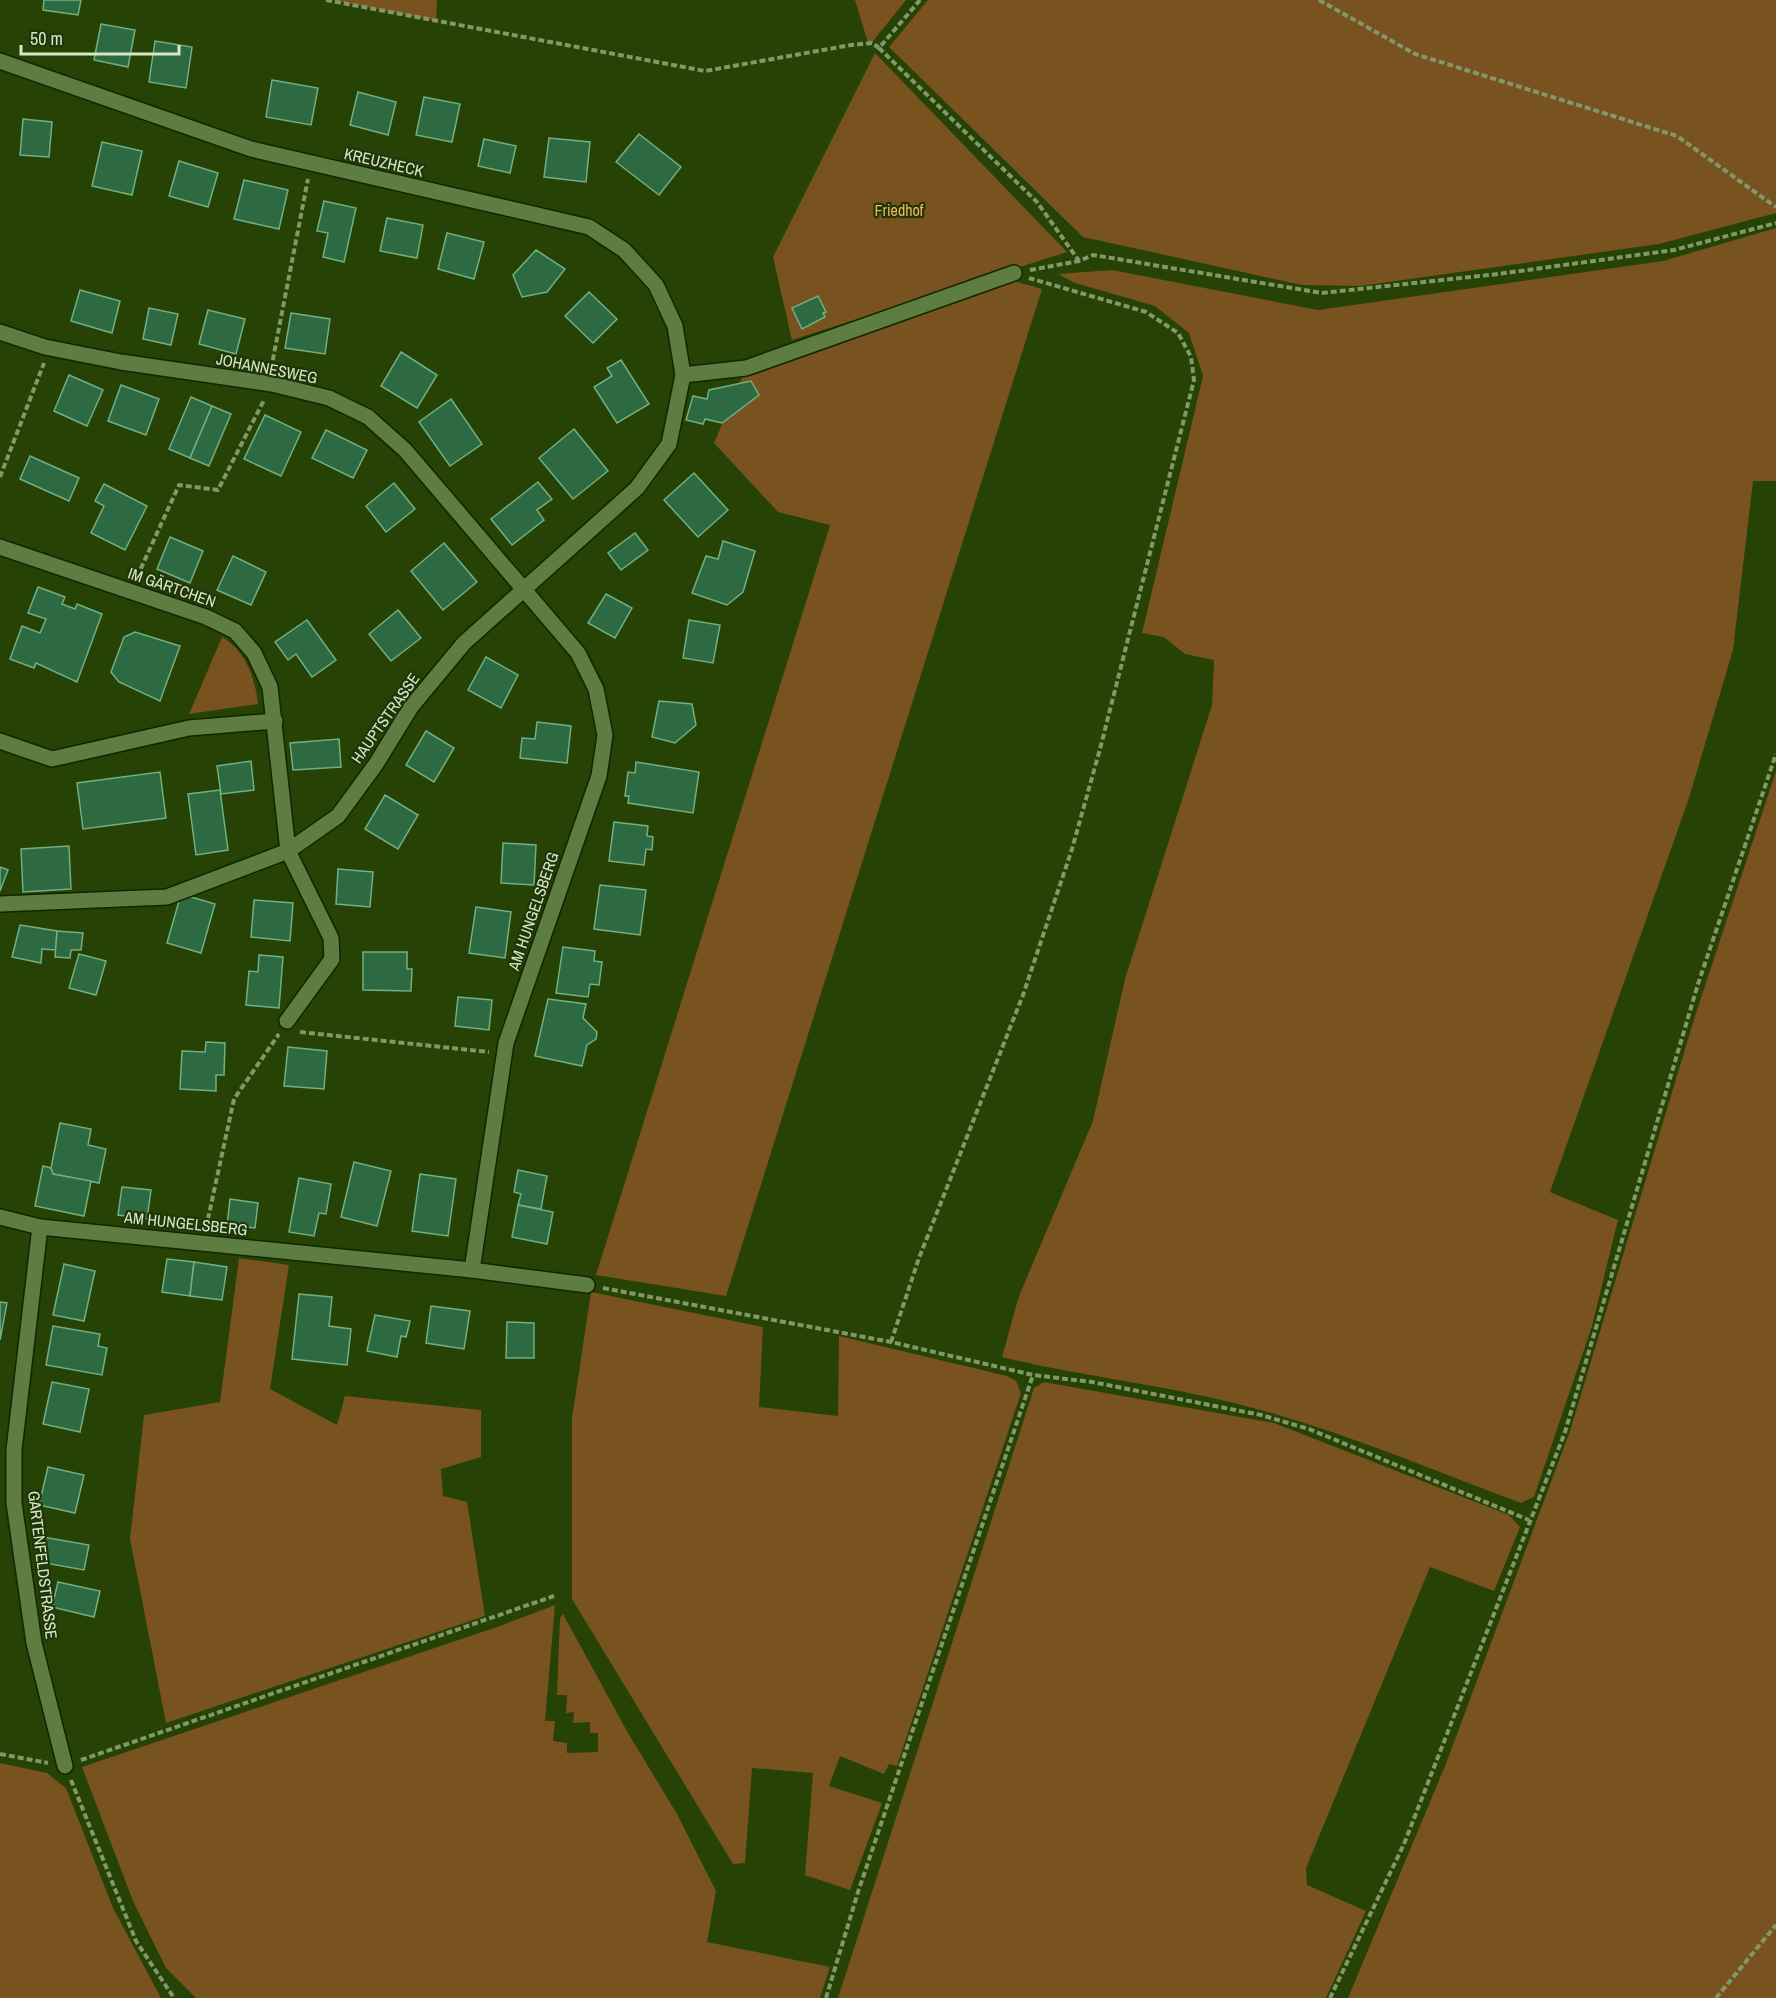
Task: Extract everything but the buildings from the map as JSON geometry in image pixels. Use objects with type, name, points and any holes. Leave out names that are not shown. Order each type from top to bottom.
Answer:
[{"type":"street","name":"KREUZHECK","points":[[0,61],[251,149],[589,227],[624,250],[656,285],[675,326],[683,375]]},
{"type":"street","points":[[683,375],[746,368],[1014,273]]},
{"type":"street","name":"JOHANNESWEG","points":[[0,332],[45,347],[121,362],[270,384],[329,398],[368,417],[405,450],[523,588]]},
{"type":"street","name":"HAUPTSTRASSE","points":[[0,904],[166,897],[288,851],[338,816],[376,764],[411,707],[464,643],[637,488],[669,444],[683,375]]},
{"type":"street","name":"IM GÄRTCHEN","points":[[0,547],[207,617],[235,631],[254,652],[266,678],[275,721],[288,851]]},
{"type":"street","name":"AM HUNGELSBERG","points":[[472,1270],[504,1053],[599,776],[605,735],[596,688],[578,653],[523,588]]},
{"type":"street","points":[[0,741],[52,759],[189,728],[275,721]]},
{"type":"street","points":[[288,851],[331,938],[332,959],[288,1027]]},
{"type":"street","points":[[0,1217],[40,1227]]},
{"type":"street","name":"AM HUNGELSBERG","points":[[40,1227],[472,1270],[587,1285]]},
{"type":"street","name":"GARTENFELDSTRASSE","points":[[40,1227],[14,1450],[14,1503],[34,1643],[65,1766]]},
{"type":"path","points":[[326,0],[705,71],[872,43],[1037,202],[1079,261]]},
{"type":"path","points":[[879,48],[920,0]]},
{"type":"path","points":[[1319,0],[1414,54],[1677,136],[1776,207]]},
{"type":"path","points":[[130,591],[178,485],[218,490],[270,384],[311,163]]},
{"type":"path","points":[[1014,273],[1079,261],[1093,255],[1322,293],[1498,274],[1674,250],[1776,223]]},
{"type":"path","points":[[891,1342],[919,1258],[1023,995],[1072,849],[1103,737],[1194,380],[1191,357],[1178,333],[1146,312],[1014,273]]},
{"type":"path","points":[[0,477],[44,362],[45,347]]},
{"type":"path","points":[[1330,1998],[1404,1845],[1572,1412],[1645,1156],[1698,984],[1776,754]]},
{"type":"path","points":[[203,1243],[234,1099],[288,1027],[504,1053]]},
{"type":"path","points":[[587,1285],[891,1342],[1033,1375],[1092,1382],[1261,1414],[1308,1429],[1529,1520]]},
{"type":"path","points":[[826,1998],[858,1892],[1033,1375]]},
{"type":"path","points":[[0,1754],[65,1766],[554,1596]]},
{"type":"path","points":[[65,1766],[136,1941],[174,1998]]},
{"type":"path","points":[[1716,1998],[1776,1925]]},
{"type":"green space","points":[[332,0],[437,0],[436,21]]},
{"type":"green space","points":[[855,0],[906,0],[869,46]]},
{"type":"green space","points":[[928,0],[1776,0],[1776,213],[1659,244],[1360,286],[1302,285],[1083,237],[889,47]]},
{"type":"green space","name":"Friedhof","points":[[875,53],[1067,252],[792,340],[773,257]]},
{"type":"green space","points":[[1776,228],[1776,481],[1753,481],[1733,650],[1689,798],[1550,1192],[1618,1220],[1592,1326],[1534,1497],[1521,1503],[1343,1436],[1234,1403],[1002,1357],[1019,1296],[1093,1121],[1125,979],[1212,705],[1214,660],[1185,654],[1164,637],[1142,633],[1203,376],[1189,333],[1155,306],[1075,283],[1058,274],[1112,270],[1318,310],[1663,261]]},
{"type":"green space","points":[[1007,279],[1042,289],[726,1296],[596,1275],[830,525],[778,512],[714,443],[744,373]]},
{"type":"green space","points":[[222,637],[237,650],[248,666],[258,704],[189,714]]},
{"type":"green space","points":[[1776,771],[1776,1998],[1348,1998],[1445,1766],[1570,1431],[1695,1016]]},
{"type":"green space","points":[[239,1258],[289,1265],[270,1389],[337,1425],[345,1396],[481,1410],[481,1457],[441,1469],[443,1496],[467,1502],[485,1616],[166,1723],[130,1539],[144,1415],[220,1402]]},
{"type":"green space","points":[[591,1292],[763,1327],[759,1407],[838,1416],[839,1336],[1007,1376],[1016,1381],[1021,1393],[897,1766],[889,1764],[884,1774],[840,1756],[829,1786],[882,1803],[850,1890],[805,1875],[813,1773],[752,1768],[745,1863],[733,1864],[572,1599],[572,1418]]},
{"type":"green space","points":[[1044,1382],[1274,1423],[1509,1515],[1520,1527],[1494,1591],[1430,1567],[1306,1868],[1307,1885],[1366,1911],[1326,1998],[838,1998],[1034,1388]]},
{"type":"green space","points":[[555,1605],[545,1721],[555,1721],[553,1741],[567,1743],[567,1753],[598,1752],[598,1733],[590,1733],[590,1722],[573,1723],[574,1712],[566,1713],[567,1695],[557,1695],[560,1618],[563,1614],[628,1733],[677,1814],[716,1891],[707,1942],[830,1967],[820,1998],[196,1998],[166,1968],[133,1901],[82,1767],[497,1627]]},
{"type":"green space","points":[[0,1763],[47,1773],[66,1788],[113,1908],[161,1998],[0,1998]]}]
